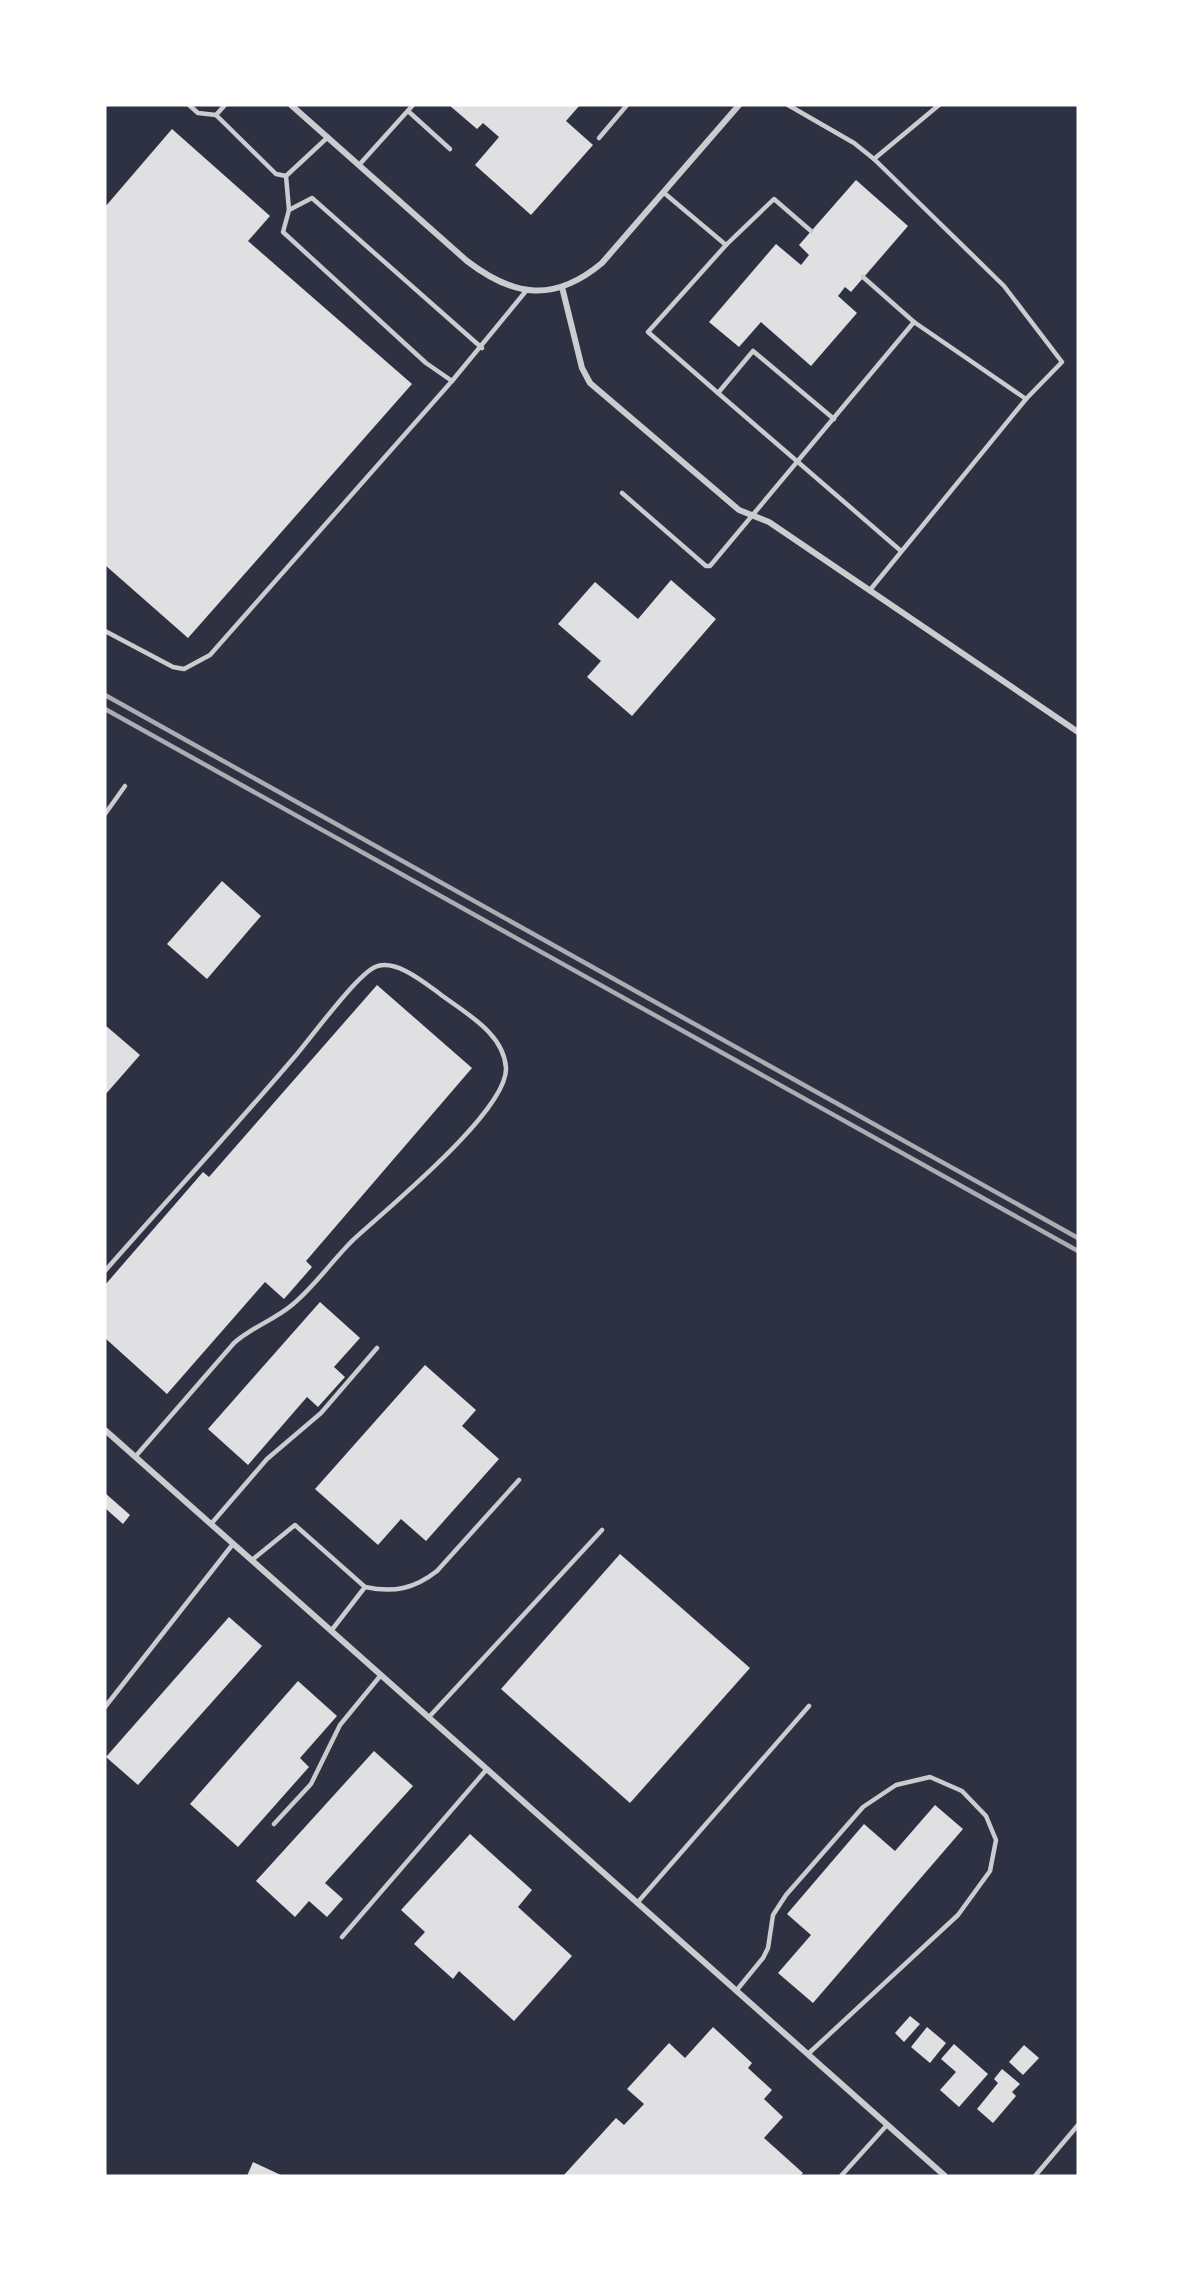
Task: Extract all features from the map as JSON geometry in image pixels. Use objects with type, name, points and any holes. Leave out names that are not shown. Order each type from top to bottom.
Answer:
[{"type":"street","points":[[291,105],[484,274],[498,282],[526,291],[543,291],[562,287],[588,274],[602,263],[739,105]]},
{"type":"street","points":[[562,287],[582,368],[590,383],[739,510],[769,522],[1078,732]]},
{"type":"street","points":[[105,1430],[945,2176]]},
{"type":"lane","points":[[189,105],[198,113],[216,115],[276,174],[286,176]]},
{"type":"lane","points":[[216,115],[225,105]]},
{"type":"lane","points":[[359,165],[413,105]]},
{"type":"lane","points":[[599,138],[627,105]]},
{"type":"lane","points":[[788,105],[854,143],[874,159],[1004,286],[1062,362],[1026,399],[870,590]]},
{"type":"lane","points":[[874,159],[939,105]]},
{"type":"lane","points":[[408,111],[450,149]]},
{"type":"lane","points":[[286,176],[328,137]]},
{"type":"lane","points":[[286,176],[289,210],[283,232],[410,348],[452,381]]},
{"type":"lane","points":[[663,192],[726,245]]},
{"type":"lane","points":[[289,210],[312,198],[482,348]]},
{"type":"lane","points":[[811,231],[774,199],[726,245],[648,332],[901,551]]},
{"type":"lane","points":[[864,277],[914,322],[1026,399]]},
{"type":"lane","points":[[105,631],[173,667],[183,669],[204,659],[482,348],[526,291]]},
{"type":"lane","points":[[622,493],[706,566],[710,566],[914,322]]},
{"type":"lane","points":[[718,393],[753,351],[834,419]]},
{"type":"lane","points":[[105,814],[125,786]]},
{"type":"lane","points":[[105,1271],[294,1057],[360,978],[375,966],[387,965],[399,969],[430,988],[481,1024],[503,1052],[506,1070],[502,1088],[436,1168],[351,1243],[291,1306],[249,1330],[234,1343],[135,1457]]},
{"type":"lane","points":[[211,1524],[267,1459],[321,1413],[377,1348]]},
{"type":"lane","points":[[252,1560],[296,1525],[365,1587],[384,1591],[405,1590],[422,1583],[437,1571],[519,1480]]},
{"type":"lane","points":[[429,1717],[602,1530]]},
{"type":"lane","points":[[105,1707],[233,1544]]},
{"type":"lane","points":[[332,1631],[365,1587]]},
{"type":"lane","points":[[274,1824],[311,1784],[340,1725],[381,1675]]},
{"type":"lane","points":[[637,1902],[809,1706]]},
{"type":"lane","points":[[342,1937],[487,1769]]},
{"type":"lane","points":[[736,1991],[763,1958],[768,1948],[773,1915],[786,1895],[863,1807],[896,1785],[930,1777],[962,1791],[986,1816],[996,1840],[990,1871],[958,1915],[808,2054]]},
{"type":"lane","points":[[842,2176],[887,2125]]},
{"type":"lane","points":[[1035,2176],[1078,2125]]},
{"type":"building","points":[[449,105],[580,105],[566,121],[593,145],[531,215],[475,165],[499,137],[483,123],[477,129]]},
{"type":"building","points":[[172,129],[270,216],[248,241],[412,384],[188,638],[105,565],[105,207]]},
{"type":"building","points":[[856,180],[908,226],[851,292],[845,287],[838,296],[857,313],[811,366],[761,322],[739,347],[709,322],[776,244],[801,265],[809,255],[799,245]]},
{"type":"building","points":[[671,580],[716,619],[632,716],[587,677],[601,661],[558,624],[595,582],[638,619]]},
{"type":"building","points":[[222,881],[261,916],[207,979],[167,944]]},
{"type":"building","points":[[377,985],[472,1068],[306,1261],[312,1267],[284,1299],[265,1282],[167,1394],[105,1338],[105,1285],[203,1172],[209,1177]]},
{"type":"building","points":[[105,1025],[140,1055],[105,1095]]},
{"type":"building","points":[[320,1302],[360,1338],[334,1367],[345,1377],[318,1407],[307,1397],[248,1465],[208,1429]]},
{"type":"building","points":[[425,1365],[476,1410],[462,1426],[499,1459],[426,1541],[401,1519],[378,1545],[315,1489]]},
{"type":"building","points":[[105,1493],[130,1515],[123,1524],[105,1508]]},
{"type":"building","points":[[620,1554],[750,1668],[630,1803],[501,1689]]},
{"type":"building","points":[[229,1617],[262,1646],[138,1785],[106,1757]]},
{"type":"building","points":[[298,1681],[337,1716],[300,1758],[309,1767],[238,1847],[190,1804]]},
{"type":"building","points":[[374,1751],[413,1786],[325,1883],[343,1899],[327,1917],[309,1901],[295,1917],[256,1881]]},
{"type":"building","points":[[935,1805],[963,1829],[813,2003],[778,1973],[811,1935],[787,1914],[864,1824],[895,1851]]},
{"type":"building","points":[[470,1834],[532,1890],[518,1907],[572,1956],[514,2021],[459,1971],[453,1979],[414,1944],[425,1932],[401,1910]]},
{"type":"building","points":[[910,2016],[920,2024],[904,2042],[895,2033]]},
{"type":"building","points":[[713,2027],[752,2063],[748,2068],[772,2090],[764,2099],[783,2117],[764,2138],[803,2173],[800,2176],[563,2176],[616,2118],[624,2125],[644,2104],[627,2089],[669,2043],[685,2058]]},
{"type":"building","points":[[927,2027],[946,2043],[930,2063],[911,2047]]},
{"type":"building","points":[[954,2044],[988,2074],[959,2107],[940,2090],[956,2072],[941,2059]]},
{"type":"building","points":[[1024,2045],[1039,2058],[1023,2075],[1009,2062]]},
{"type":"building","points":[[1002,2069],[1020,2084],[1012,2092],[1016,2096],[993,2123],[977,2109],[998,2083],[994,2079]]},
{"type":"building","points":[[253,2162],[283,2176],[247,2176]]},
{"type":"railway","points":[[105,695],[1078,1238]]},
{"type":"railway","points":[[105,709],[1078,1251]]}]
